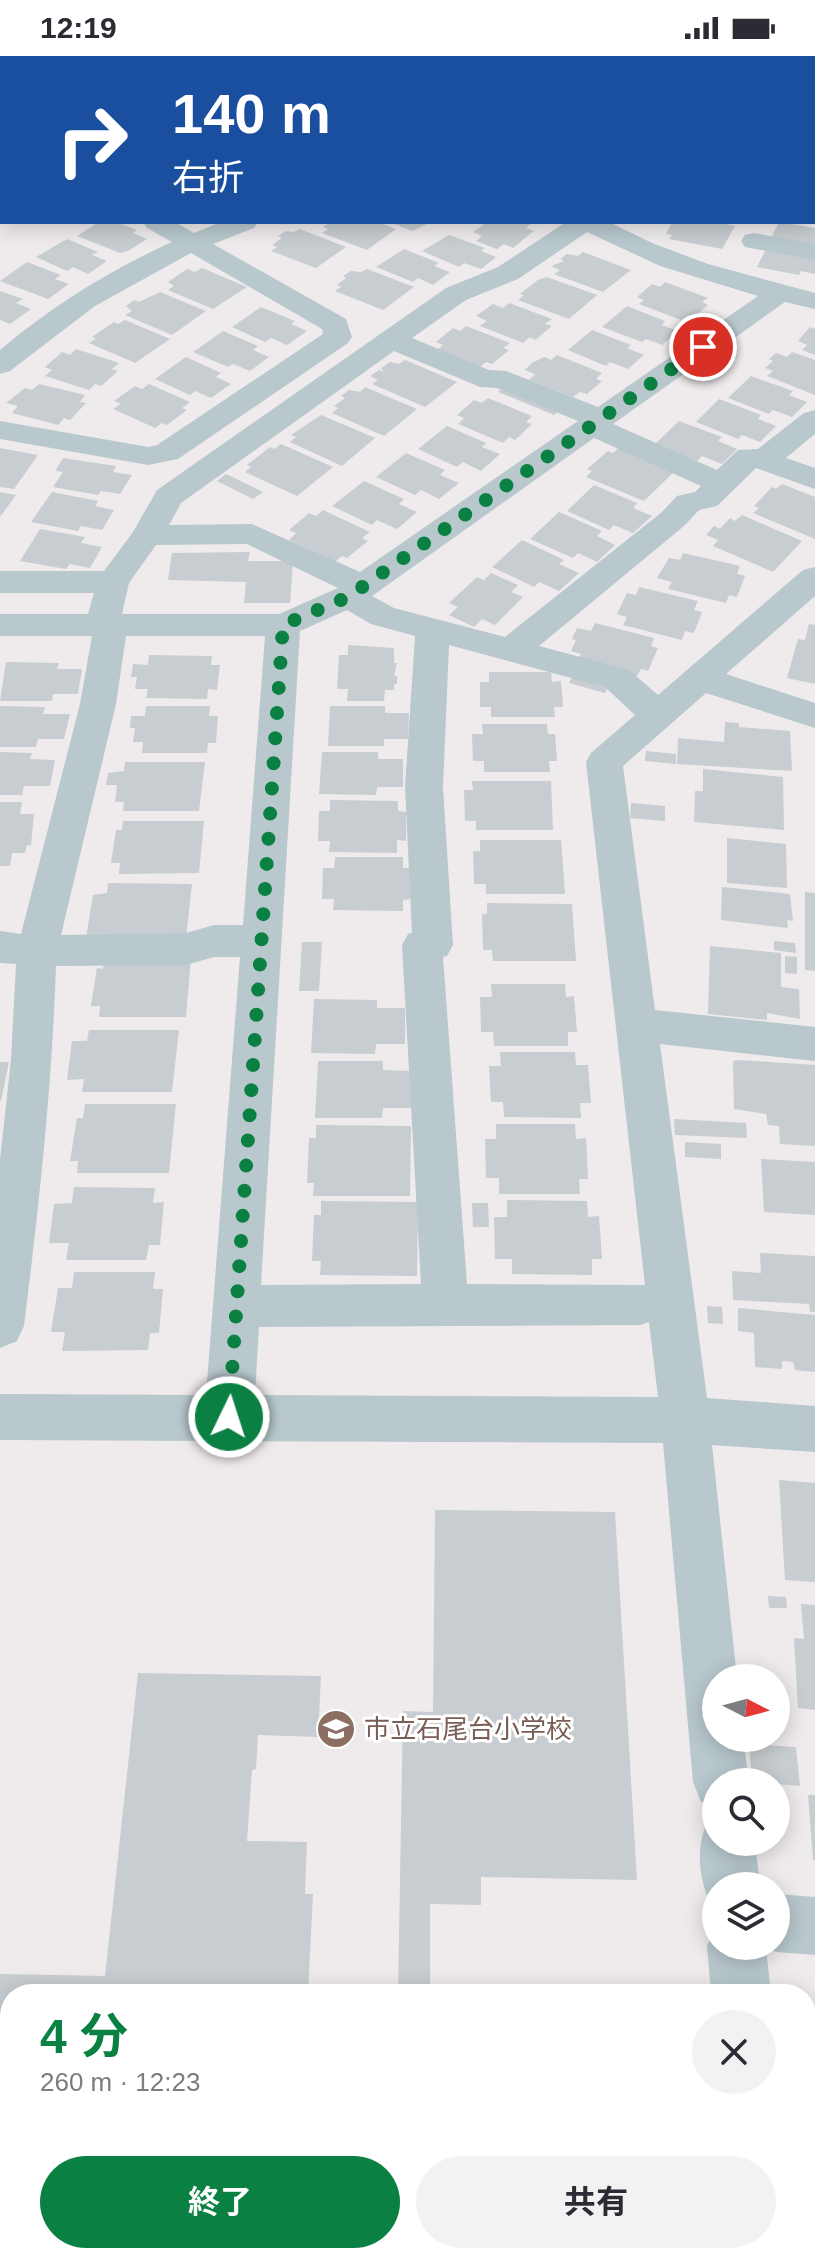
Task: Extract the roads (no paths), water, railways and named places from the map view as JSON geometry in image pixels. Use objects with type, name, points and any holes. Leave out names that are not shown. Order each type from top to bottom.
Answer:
[{"type":"street","points":[[0,430],[148,456],[167,452],[338,337],[336,325],[160,224]]},
{"type":"street","points":[[0,365],[27,340],[105,286],[192,241],[239,224]]},
{"type":"street","points":[[0,1326],[20,1180],[32,1059],[19,949],[98,704],[113,582],[147,535],[168,497],[456,294],[508,273],[583,224]]},
{"type":"street","points":[[595,224],[637,233],[681,264],[798,297]]},
{"type":"street","points":[[754,241],[815,252]]},
{"type":"street","points":[[0,625],[283,625],[356,592],[596,422],[798,297]]},
{"type":"street","points":[[337,333],[396,335],[490,381],[496,377],[596,422],[722,484]]},
{"type":"street","points":[[764,460],[815,419]]},
{"type":"street","points":[[511,650],[673,519],[688,503],[706,499],[749,457],[815,479]]},
{"type":"street","points":[[147,535],[252,534],[356,592],[383,616],[617,678],[657,715]]},
{"type":"street","points":[[709,1664],[685,1420],[604,762],[815,578]]},
{"type":"street","points":[[0,582],[113,582]]},
{"type":"street","points":[[229,1417],[283,625]]},
{"type":"street","points":[[433,629],[424,787],[433,945],[422,945],[445,1304]]},
{"type":"street","points":[[699,678],[815,716]]},
{"type":"street","points":[[19,949],[186,949],[214,941],[261,941]]},
{"type":"street","points":[[635,1025],[815,1044]]},
{"type":"street","points":[[236,1306],[640,1304]]},
{"type":"street","points":[[0,1417],[685,1420],[815,1429]]},
{"type":"street","points":[[790,1924],[815,1926]]},
{"type":"street","points":[[737,1960],[740,1984]]},
{"type":"place","name":"市立石尾台小学校","points":[[336,1729]]}]
